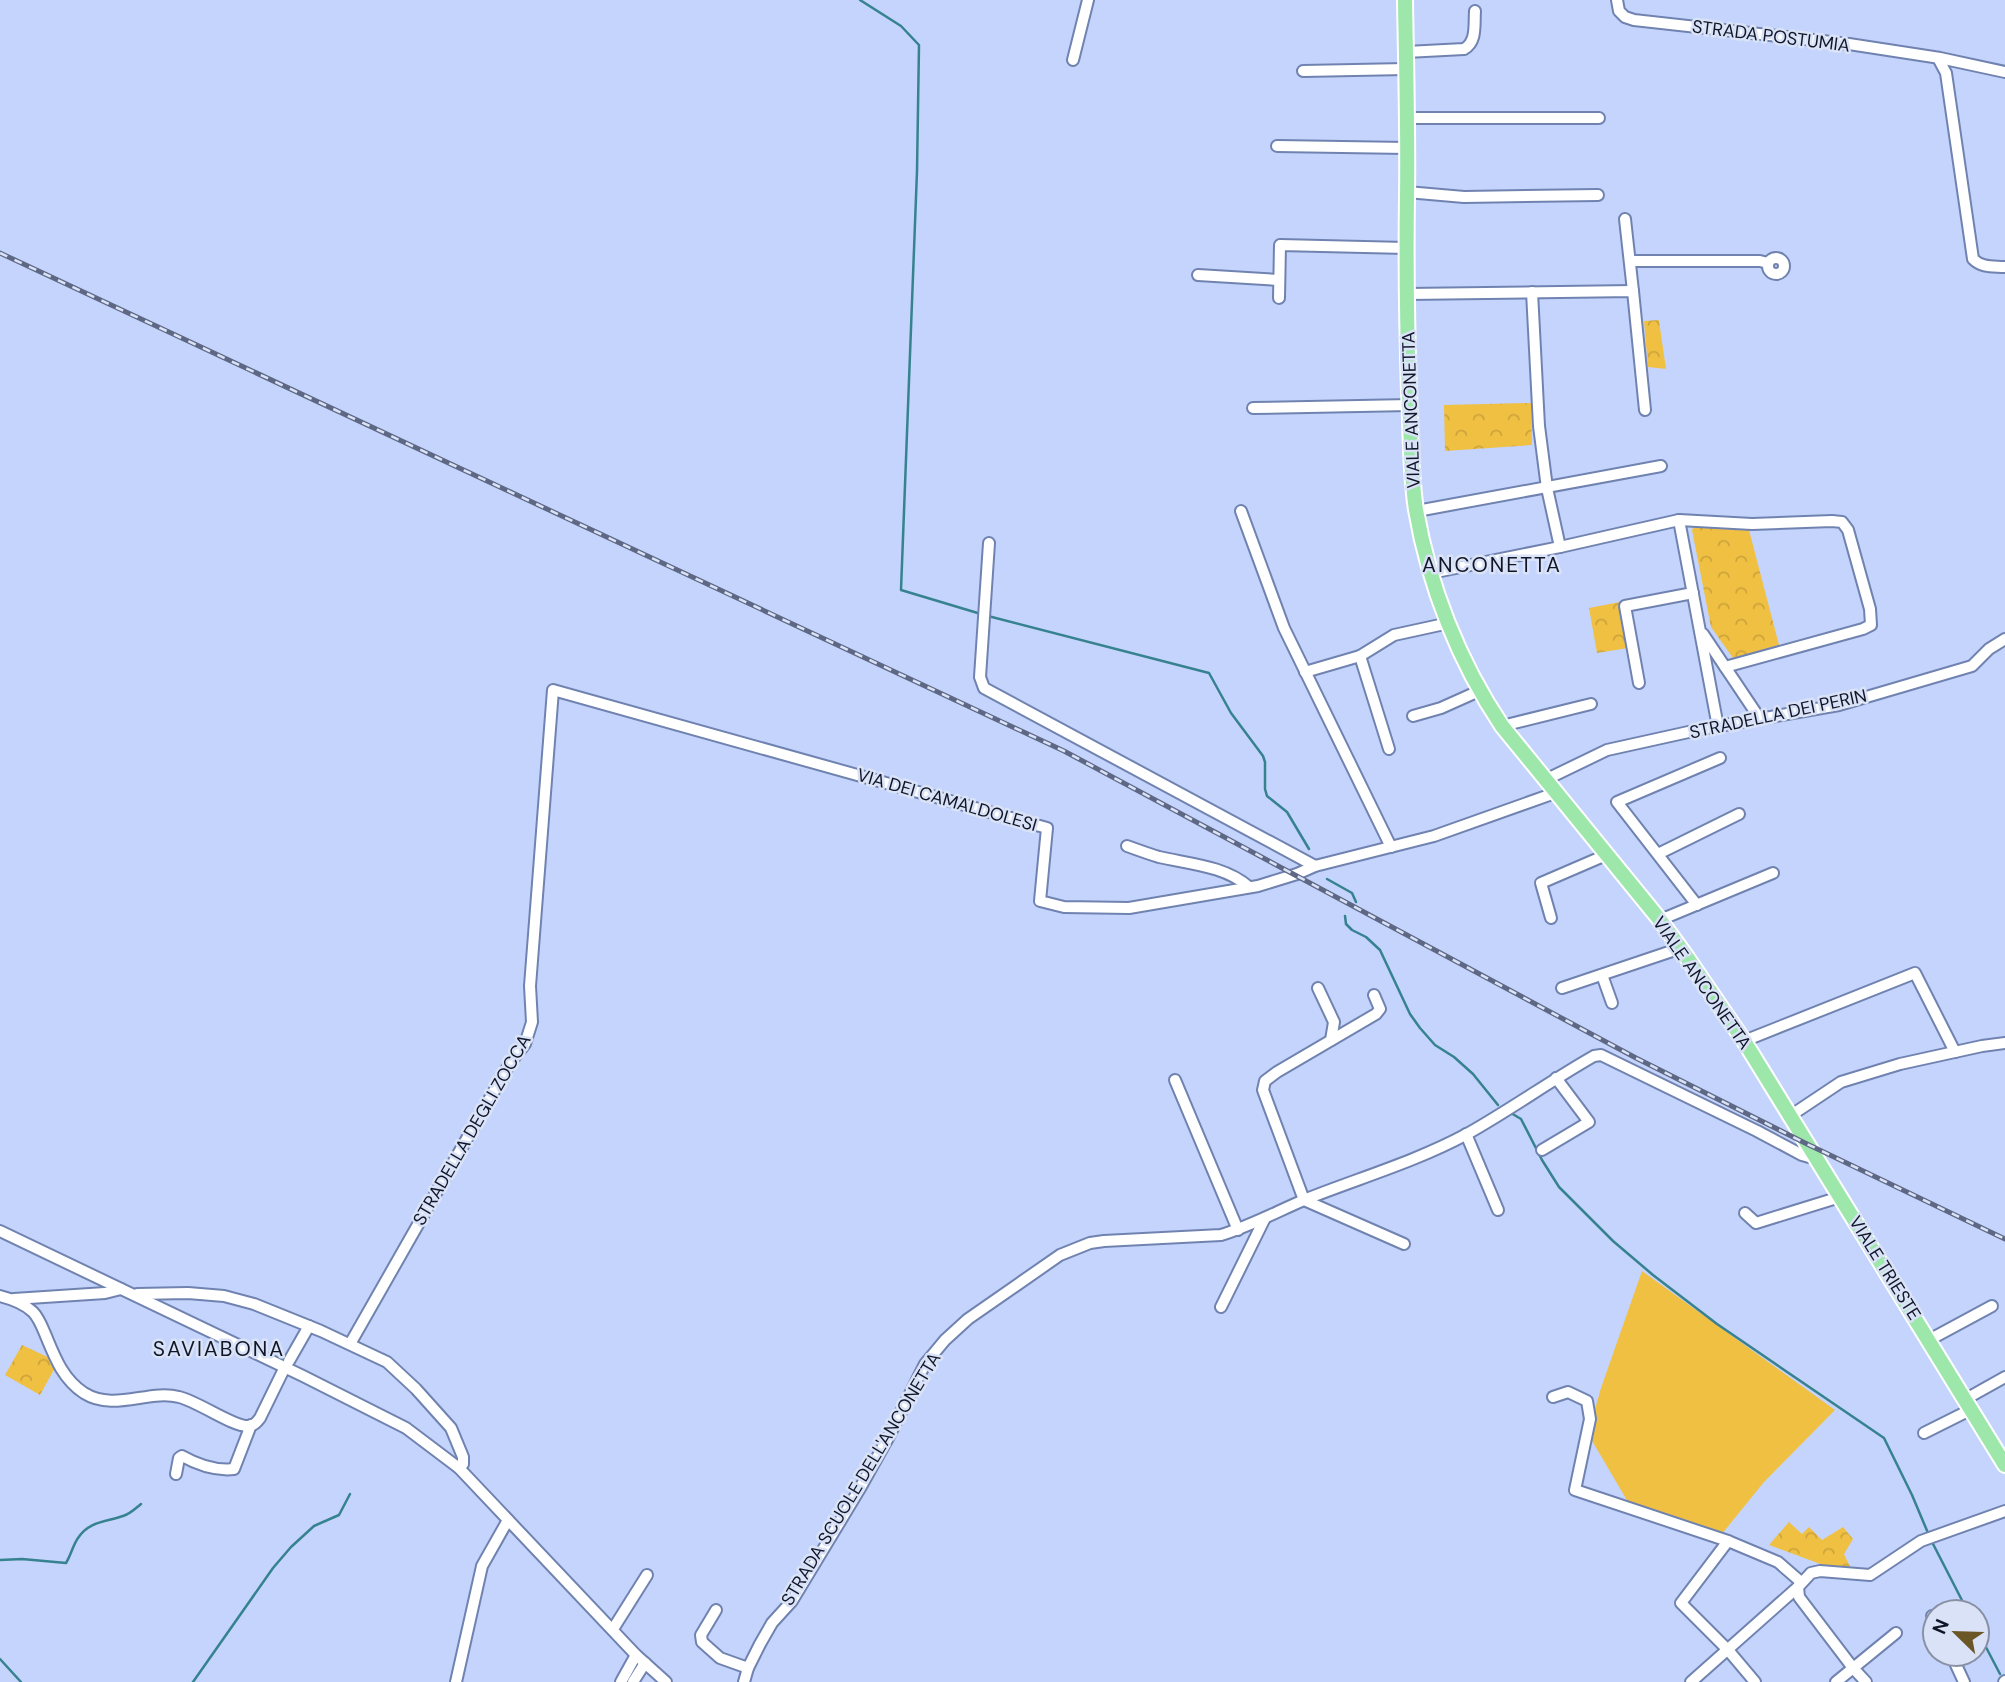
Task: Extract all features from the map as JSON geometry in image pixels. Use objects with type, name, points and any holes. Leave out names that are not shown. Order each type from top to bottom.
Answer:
[{"type":"main road","name":"VIALE ANCONETTA","points":[[1405,0],[1406,294],[1411,470],[1416,511],[1431,573],[1449,623],[1479,691],[1502,726],[1681,948],[1744,1041],[1790,1116]]},
{"type":"main road","name":"VIALE TRIESTE","points":[[1790,1116],[1930,1340],[1967,1405],[2003,1458]]},
{"type":"street","points":[[1073,60],[1088,0]]},
{"type":"street","name":"STRADA POSTUMIA","points":[[1617,0],[1619,12],[1634,20],[1849,44],[2005,72]]},
{"type":"street","points":[[1406,52],[1464,49],[1470,46],[1473,42],[1475,11]]},
{"type":"street","points":[[1938,58],[1946,73],[1973,259],[1983,266],[2005,267]]},
{"type":"street","points":[[1303,71],[1406,69]]},
{"type":"street","points":[[1406,118],[1599,118]]},
{"type":"street","points":[[1276,146],[1407,148]]},
{"type":"street","points":[[1407,192],[1464,197],[1598,195]]},
{"type":"street","points":[[1625,219],[1645,410]]},
{"type":"street","points":[[1279,298],[1280,245],[1406,248]]},
{"type":"street","points":[[1630,261],[1768,263]]},
{"type":"street","points":[[1198,275],[1279,280]]},
{"type":"street","points":[[1406,294],[1633,291]]},
{"type":"street","points":[[1532,292],[1539,426],[1547,488],[1560,547]]},
{"type":"street","points":[[1253,408],[1410,405]]},
{"type":"street","points":[[1416,511],[1661,466]]},
{"type":"street","points":[[1241,511],[1284,628],[1391,847]]},
{"type":"street","points":[[1679,520],[1718,727]]},
{"type":"street","points":[[1431,573],[1679,520],[1752,524],[1832,521],[1842,523],[1848,530],[1870,609],[1871,625],[1725,667]]},
{"type":"street","points":[[989,542],[980,677],[984,688],[1315,866]]},
{"type":"street","points":[[1639,683],[1625,606],[1693,593]]},
{"type":"street","points":[[1305,672],[1360,656],[1394,635],[1449,623]]},
{"type":"street","points":[[1700,629],[1760,719]]},
{"type":"street","name":"STRADELLA DEI PERIN","points":[[1545,780],[1607,750],[1839,705],[1972,666],[1989,649],[2005,639]]},
{"type":"street","points":[[1360,656],[1389,750]]},
{"type":"street","name":"VIA DEI CAMALDOLESI","points":[[553,690],[1047,828],[1040,901],[1064,907],[1129,908],[1249,887],[1297,874],[1315,866],[1434,836],[1555,793]]},
{"type":"street","name":"STRADELLA DEGLI ZOCCA","points":[[350,1343],[510,1063],[525,1044],[531,1022],[530,986],[553,690]]},
{"type":"street","points":[[1413,716],[1441,708],[1479,691]]},
{"type":"street","points":[[1502,726],[1591,704]]},
{"type":"street","points":[[1697,905],[1617,802],[1720,758]]},
{"type":"street","points":[[1658,854],[1739,814]]},
{"type":"street","points":[[1127,846],[1228,873],[1249,887]]},
{"type":"street","points":[[1551,918],[1541,883],[1606,855]]},
{"type":"street","points":[[1660,920],[1773,873]]},
{"type":"street","points":[[1562,988],[1681,948]]},
{"type":"street","points":[[1744,1041],[1915,973],[1955,1052]]},
{"type":"street","points":[[1602,975],[1612,1003]]},
{"type":"street","points":[[1318,988],[1334,1022],[1331,1040]]},
{"type":"street","points":[[1374,995],[1380,1009],[1376,1014],[1277,1072],[1265,1081],[1263,1090],[1304,1200],[1404,1244]]},
{"type":"street","points":[[1790,1116],[1841,1082],[1900,1064],[2005,1043]]},
{"type":"street","name":"STRADA SCUOLE DELL'ANCONETTA","points":[[744,1682],[748,1668],[772,1623],[792,1601],[859,1490],[925,1364],[960,1326],[1060,1255],[1090,1243],[1221,1235],[1238,1230],[1304,1200],[1406,1163],[1466,1134],[1556,1078],[1594,1056],[1601,1055],[1802,1155],[1814,1155]]},
{"type":"street","points":[[1542,1150],[1589,1122],[1556,1078]]},
{"type":"street","points":[[1175,1080],[1238,1230]]},
{"type":"street","points":[[1466,1134],[1498,1210]]},
{"type":"street","name":"VIALE TRIESTE","points":[[1745,1213],[1756,1223],[1840,1197]]},
{"type":"street","points":[[1221,1307],[1265,1218]]},
{"type":"street","points":[[0,1231],[126,1292],[287,1364],[406,1428],[459,1468],[640,1659],[666,1682]]},
{"type":"street","points":[[0,1296],[15,1299],[126,1292],[188,1293],[224,1296],[254,1304],[350,1343],[387,1362],[451,1428],[463,1457],[463,1464],[459,1468]]},
{"type":"street","points":[[15,1299],[34,1313],[58,1365],[66,1377],[85,1394],[109,1401],[136,1400],[159,1395],[180,1397],[239,1424],[251,1425],[260,1418],[309,1326]]},
{"type":"street","name":"VIALE TRIESTE","points":[[1930,1340],[1992,1306]]},
{"type":"street","points":[[1924,1433],[2005,1377]]},
{"type":"street","points":[[1553,1397],[1568,1392],[1587,1401],[1590,1419],[1575,1490],[1728,1541],[1779,1562],[1799,1585],[1799,1597],[1866,1682]]},
{"type":"street","points":[[176,1474],[179,1458],[182,1456],[207,1467],[234,1469],[251,1425]]},
{"type":"street","points":[[1691,1682],[1811,1573],[1820,1571],[1870,1575],[1921,1541],[2005,1511]]},
{"type":"street","points":[[456,1682],[482,1566],[508,1520]]},
{"type":"street","points":[[1728,1541],[1681,1603],[1728,1650],[1755,1682]]},
{"type":"street","points":[[613,1629],[647,1575]]},
{"type":"street","points":[[716,1610],[701,1635],[702,1642],[720,1658],[748,1668]]},
{"type":"street","points":[[1836,1682],[1896,1633]]},
{"type":"street","points":[[621,1682],[640,1659]]},
{"type":"street","points":[[633,1682],[640,1659]]},
{"type":"green space","points":[[1659,320],[1666,369],[1648,367],[1644,321]]},
{"type":"green space","points":[[1531,403],[1532,445],[1445,451],[1444,405]]},
{"type":"green space","points":[[1694,526],[1749,530],[1779,645],[1733,658],[1711,627],[1692,530]]},
{"type":"green space","points":[[1620,602],[1628,648],[1597,653],[1589,608]]},
{"type":"green space","points":[[1642,1271],[1835,1410],[1764,1482],[1721,1535],[1628,1502],[1588,1434],[1601,1388]]},
{"type":"green space","points":[[22,1345],[54,1360],[56,1366],[40,1395],[5,1375]]},
{"type":"green space","points":[[1789,1522],[1802,1534],[1809,1527],[1822,1540],[1843,1527],[1853,1539],[1844,1554],[1851,1569],[1823,1565],[1769,1545]]},
{"type":"waterway","points":[[860,0],[901,26],[919,45],[917,171],[901,590],[981,614]]},
{"type":"waterway","points":[[988,616],[1209,673],[1231,713],[1263,756],[1267,796],[1287,812],[1309,849]]},
{"type":"waterway","points":[[1327,879],[1352,893],[1356,902]]},
{"type":"waterway","points":[[1345,916],[1346,924],[1352,930],[1366,937],[1380,950],[1410,1014],[1420,1028],[1435,1045],[1473,1074],[1498,1105]]},
{"type":"waterway","points":[[1511,1113],[1521,1119],[1559,1187],[1613,1241],[1717,1324],[1884,1438],[1928,1533]]},
{"type":"waterway","points":[[193,1682],[273,1568],[314,1526],[339,1515],[350,1494]]},
{"type":"waterway","points":[[0,1560],[66,1563],[76,1541],[87,1528],[126,1515],[141,1504]]},
{"type":"waterway","points":[[1931,1540],[1961,1598]]},
{"type":"waterway","points":[[1991,1657],[2000,1674]]},
{"type":"waterway","points":[[0,1659],[21,1682]]},
{"type":"railway","points":[[0,253],[1064,751],[1636,1058],[2005,1239]]},
{"type":"district","name":"ANCONETTA","points":[[1492,565]]},
{"type":"district","name":"SAVIABONA","points":[[219,1349]]}]
